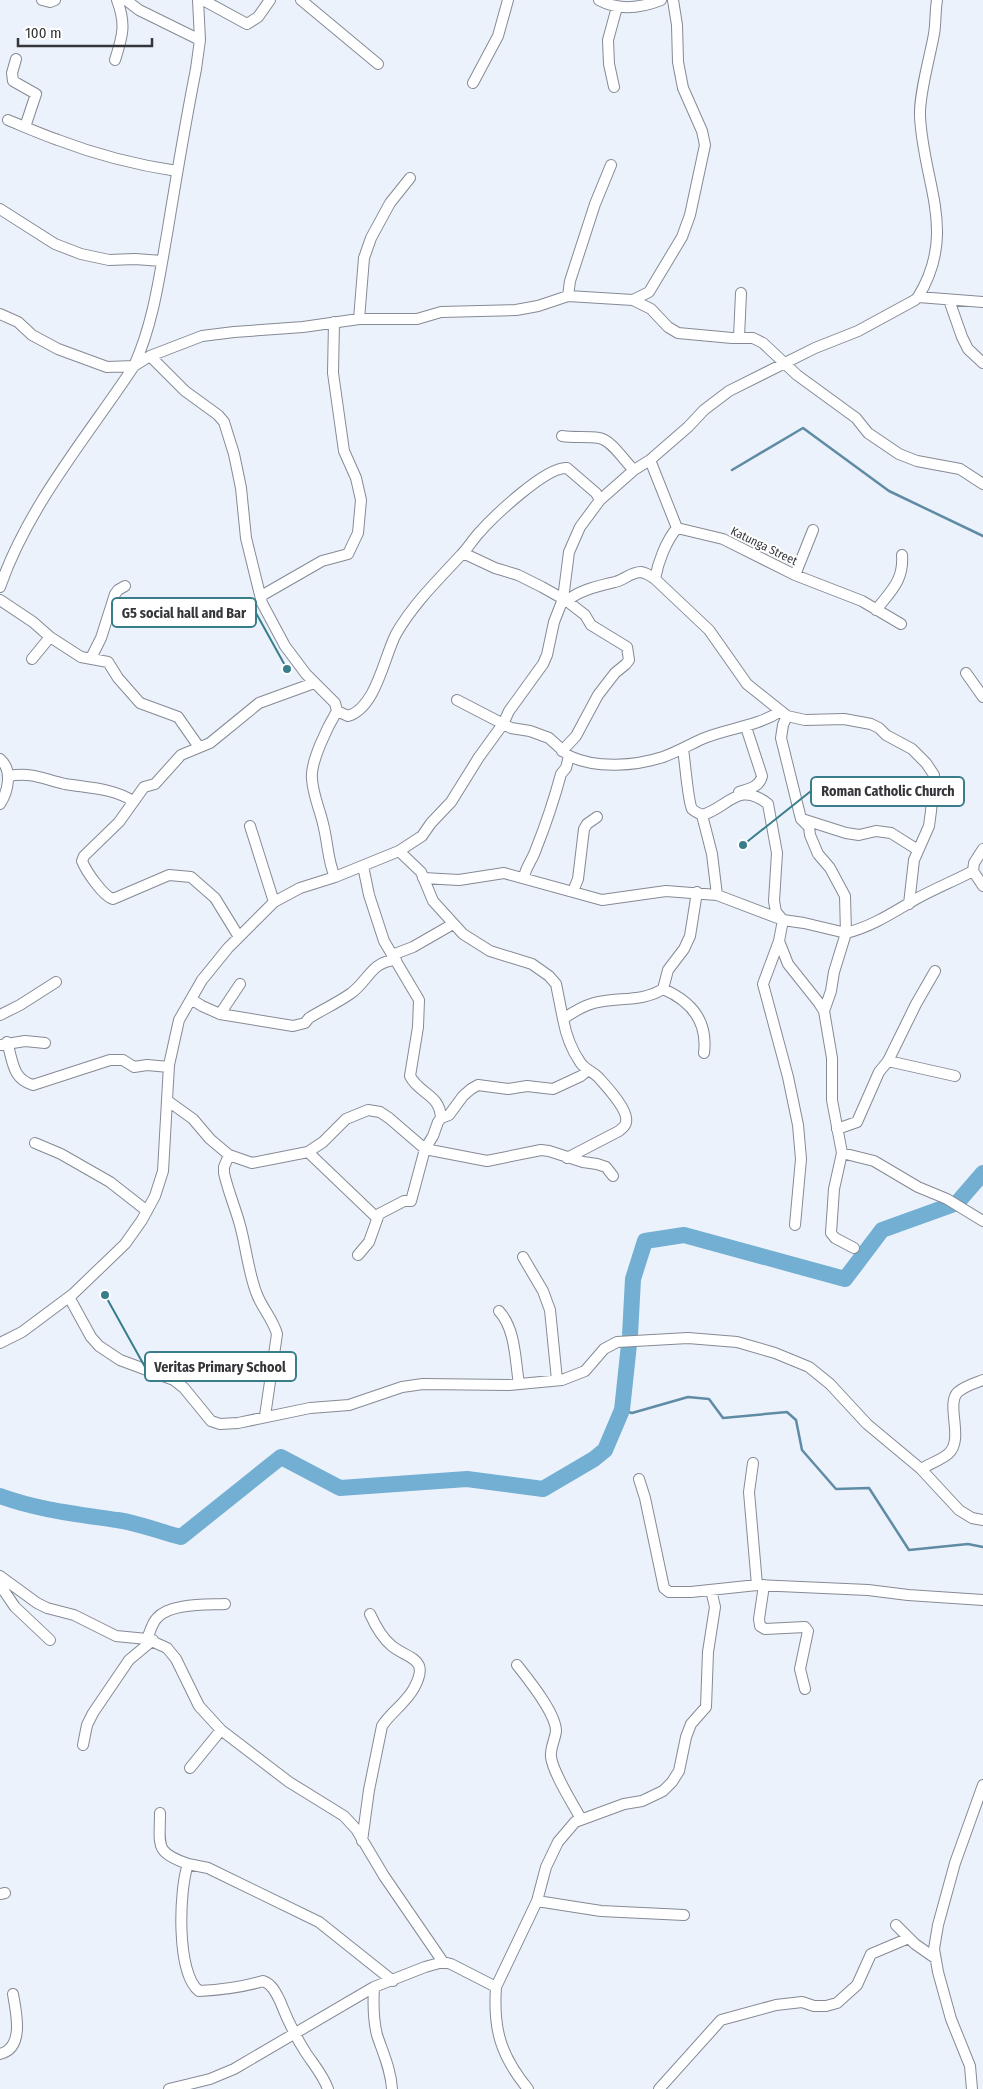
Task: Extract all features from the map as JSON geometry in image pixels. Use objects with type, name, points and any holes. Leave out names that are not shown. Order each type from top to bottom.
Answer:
[{"type":"street","points":[[42,0],[50,2],[55,0]]},
{"type":"street","points":[[115,60],[121,40],[123,16],[117,0]]},
{"type":"street","points":[[126,0],[139,10],[200,40]]},
{"type":"street","points":[[0,586],[7,568],[43,499],[134,366],[145,342],[152,318],[200,40],[198,0]]},
{"type":"street","points":[[202,0],[247,24],[258,17],[270,0]]},
{"type":"street","points":[[301,0],[378,64]]},
{"type":"street","points":[[473,83],[498,36],[508,0]]},
{"type":"street","points":[[599,0],[617,7],[634,7],[661,0]]},
{"type":"street","points":[[633,300],[649,292],[687,227],[705,144],[702,131],[683,88],[678,62],[677,25],[673,0]]},
{"type":"street","points":[[0,1343],[22,1332],[69,1297],[125,1244],[147,1211],[155,1196],[163,1171],[169,1067],[179,1020],[202,980],[239,937],[274,902],[300,888],[335,877],[399,851],[422,836],[431,823],[451,802],[547,655],[554,622],[565,600],[569,552],[574,537],[600,500],[634,470],[650,460],[714,402],[729,391],[785,363],[858,331],[918,297],[932,271],[937,240],[936,211],[921,133],[920,113],[934,33],[937,0]]},
{"type":"street","points":[[614,87],[609,64],[608,40],[617,7]]},
{"type":"street","points":[[123,16],[139,10]]},
{"type":"street","points":[[16,59],[12,73],[13,81],[36,94],[25,126]]},
{"type":"street","points":[[8,120],[59,141],[138,165],[177,171]]},
{"type":"street","points":[[568,296],[570,281],[595,204],[611,165]]},
{"type":"street","points":[[359,319],[364,258],[371,238],[390,203],[410,178]]},
{"type":"street","points":[[0,209],[54,244],[81,254],[109,260],[136,259],[162,261]]},
{"type":"street","points":[[649,292],[654,312]]},
{"type":"street","points":[[739,337],[741,293]]},
{"type":"street","points":[[0,314],[18,322],[32,335],[58,349],[106,367],[134,366],[150,356],[202,336],[303,327],[359,319],[417,319],[441,312],[516,310],[538,306],[568,296],[633,300],[654,312],[668,327],[678,333],[753,338],[763,343],[797,375],[856,418],[868,433],[899,454],[918,461],[960,470],[983,484]]},
{"type":"street","points":[[918,297],[983,302]]},
{"type":"street","points":[[949,300],[962,337],[968,348],[983,363]]},
{"type":"street","points":[[261,596],[322,561],[348,554],[358,533],[361,500],[358,484],[344,451],[333,373],[334,322]]},
{"type":"street","points":[[150,356],[185,391],[218,415],[224,422],[234,454],[241,488],[246,538],[262,603],[285,646],[314,683],[335,704],[337,711],[325,734],[312,770],[311,779],[335,877]]},
{"type":"street","points":[[562,436],[600,438],[607,441],[634,470]]},
{"type":"street","points":[[650,460],[677,528],[671,534],[655,579]]},
{"type":"street","points":[[337,711],[348,716],[355,714],[363,708],[387,661],[396,634],[426,592],[463,553],[478,534],[531,485],[552,471],[562,467],[567,468],[596,493],[600,500]]},
{"type":"street","name":"Katunga Street","points":[[677,528],[722,539],[795,575],[862,601],[901,624]]},
{"type":"street","points":[[795,575],[813,530]]},
{"type":"street","points":[[463,553],[495,568],[518,575],[565,600],[585,615],[591,624],[627,647],[629,652],[626,664],[615,673],[598,695],[566,753],[566,768],[560,774],[547,823],[536,850],[525,869],[524,877]]},
{"type":"street","points":[[876,610],[898,580],[903,569],[902,555]]},
{"type":"street","points":[[565,600],[573,595],[601,585],[617,582],[630,574],[640,572],[649,574],[709,630],[747,684],[784,713],[804,720],[844,719],[871,724],[879,728],[886,735],[912,749],[926,763],[934,775],[929,826],[911,872],[912,894],[909,904]]},
{"type":"street","points":[[91,658],[101,638],[115,594],[124,586]]},
{"type":"street","points":[[0,600],[81,657],[108,662],[118,678],[140,703],[178,717],[199,747]]},
{"type":"street","points":[[32,659],[50,637]]},
{"type":"street","points":[[966,673],[983,697]]},
{"type":"street","points":[[239,937],[215,898],[191,877],[169,875],[112,900],[107,898],[82,861],[84,856],[119,822],[144,787],[155,784],[182,756],[210,743],[260,703],[314,683]]},
{"type":"street","points":[[458,700],[511,728],[530,731],[549,738],[566,753],[594,763],[620,764],[662,757],[703,739],[746,727],[784,713]]},
{"type":"street","points":[[784,713],[781,738],[801,819],[809,827],[810,835],[818,854],[830,868],[844,896],[846,933],[834,972],[832,991],[824,1011]]},
{"type":"street","points":[[702,815],[736,796],[738,792],[761,781],[762,776],[746,727]]},
{"type":"street","points":[[683,749],[691,806],[694,811],[702,815],[712,854],[717,895]]},
{"type":"street","points":[[0,759],[4,762],[8,776],[6,795],[0,804]]},
{"type":"street","points":[[8,776],[28,774],[44,777],[68,784],[107,790],[124,795],[133,801]]},
{"type":"street","points":[[736,796],[757,796],[768,804],[777,853],[775,906],[776,912],[783,920],[780,941],[768,966],[763,984],[798,1125],[801,1159],[795,1225]]},
{"type":"street","points":[[573,891],[578,879],[584,829],[587,824],[597,817]]},
{"type":"street","points":[[801,819],[846,833],[859,835],[876,831],[891,833],[918,850]]},
{"type":"street","points":[[250,826],[274,902]]},
{"type":"street","points":[[983,849],[974,863],[973,871],[983,886]]},
{"type":"street","points":[[399,851],[414,863],[421,872],[433,901],[453,924],[473,942],[490,950],[532,964],[549,976],[556,984],[570,1044],[587,1071],[597,1076],[620,1103],[625,1111],[627,1120],[625,1125],[612,1135],[567,1158]]},
{"type":"street","points":[[358,1254],[372,1236],[376,1218],[404,1201],[411,1201],[425,1149],[441,1118],[439,1106],[435,1099],[413,1081],[410,1076],[418,1027],[419,1000],[394,957],[377,921],[363,866]]},
{"type":"street","points":[[423,878],[459,880],[504,873],[602,900],[666,890],[697,892],[717,895],[783,920],[846,933],[860,930],[886,918],[973,871]]},
{"type":"street","points":[[563,1019],[584,1006],[595,1002],[655,994],[663,988],[668,970],[684,949],[690,936],[697,892]]},
{"type":"street","points":[[191,999],[220,1014],[283,1025],[300,1025],[355,990],[363,983],[373,968],[453,924]]},
{"type":"street","points":[[780,941],[788,964],[824,1011],[832,1058],[831,1082],[842,1153],[834,1189],[831,1233],[835,1238],[854,1248]]},
{"type":"street","points":[[837,1129],[857,1122],[879,1072],[888,1061],[935,971]]},
{"type":"street","points":[[0,1015],[20,1005],[56,982]]},
{"type":"street","points":[[220,1014],[240,984]]},
{"type":"street","points":[[663,988],[688,1003],[697,1015],[706,1039],[704,1053]]},
{"type":"street","points":[[44,1043],[4,1043],[17,1076],[23,1082],[33,1085],[110,1060],[123,1060],[134,1067],[147,1065],[169,1067]]},
{"type":"street","points":[[888,1061],[955,1076]]},
{"type":"street","points":[[441,1118],[449,1115],[463,1096],[478,1085],[508,1089],[527,1086],[554,1089],[581,1076],[587,1071]]},
{"type":"street","points":[[168,1101],[193,1119],[210,1139],[229,1155],[252,1163],[308,1152],[323,1142],[346,1119],[368,1110],[380,1112],[389,1118],[425,1149],[487,1161],[541,1150],[549,1151],[567,1158],[606,1167],[613,1176]]},
{"type":"street","points":[[35,1143],[61,1154],[110,1182],[147,1211]]},
{"type":"street","points":[[308,1152],[376,1218]]},
{"type":"street","points":[[842,1153],[874,1161],[918,1187],[947,1199],[982,1221]]},
{"type":"street","points":[[229,1155],[224,1167],[224,1173],[240,1224],[250,1273],[265,1313],[275,1326],[276,1334],[265,1416]]},
{"type":"street","points":[[522,1257],[543,1291],[550,1310],[557,1380]]},
{"type":"street","points":[[69,1297],[91,1337],[100,1346],[120,1360],[174,1380],[184,1388],[211,1421],[220,1424],[229,1424],[310,1408],[349,1405],[402,1387],[423,1384],[519,1384],[557,1380],[576,1376],[585,1371],[604,1349],[617,1342],[688,1338],[737,1342],[796,1360],[809,1367],[825,1380],[867,1424],[921,1469],[959,1510],[972,1518],[983,1520]]},
{"type":"street","points":[[499,1311],[506,1320],[511,1335],[519,1384]]},
{"type":"street","points":[[921,1469],[949,1454],[953,1446],[956,1426],[953,1400],[958,1392],[983,1380]]},
{"type":"street","points":[[753,1463],[749,1492],[761,1585],[760,1626],[765,1629],[804,1627],[808,1631],[800,1669],[805,1689]]},
{"type":"street","points":[[639,1479],[645,1498],[664,1588],[669,1592],[761,1585],[868,1590],[908,1595],[983,1600]]},
{"type":"street","points":[[0,1576],[36,1603],[74,1615],[116,1636],[150,1640],[167,1648],[176,1659],[199,1706],[221,1730],[290,1782],[344,1816],[356,1829],[362,1841],[443,1962]]},
{"type":"street","points":[[0,1585],[15,1607],[50,1640]]},
{"type":"street","points":[[528,2089],[513,2070],[502,2048],[497,2027],[496,1987],[537,1901],[546,1867],[558,1842],[575,1822],[624,1804],[642,1801],[663,1791],[675,1776],[691,1724],[706,1707],[708,1652],[715,1607],[711,1590]]},
{"type":"street","points":[[83,1745],[87,1725],[93,1714],[129,1660],[150,1640],[157,1618],[164,1613],[188,1606],[225,1604]]},
{"type":"street","points":[[362,1841],[369,1790],[382,1726],[386,1719],[406,1700],[421,1672],[420,1664],[386,1641],[370,1614]]},
{"type":"street","points":[[517,1666],[536,1689],[551,1716],[556,1730],[551,1758],[581,1820]]},
{"type":"street","points":[[190,1768],[221,1730]]},
{"type":"street","points":[[972,2089],[970,2066],[951,2020],[935,1958],[936,1937],[955,1863],[983,1785]]},
{"type":"street","points":[[160,1813],[160,1844],[170,1858],[208,1868],[319,1922],[393,1981]]},
{"type":"street","points":[[188,1864],[180,1923],[181,1941],[192,1983],[199,1990],[217,1990],[263,1981],[268,1983],[277,1996],[295,2034],[321,2074],[328,2089]]},
{"type":"street","points":[[537,1901],[601,1911],[684,1915]]},
{"type":"street","points":[[896,1925],[909,1938],[935,1958]]},
{"type":"street","points":[[659,2089],[721,2020],[776,2005],[802,2002],[814,2006],[826,2006],[837,2003],[857,1985],[871,1954],[909,1938]]},
{"type":"street","points":[[169,2089],[210,2079],[234,2069],[374,1987],[443,1962],[462,1967],[496,1987]]},
{"type":"street","points":[[374,1987],[373,2013],[377,2034],[392,2078],[392,2089]]},
{"type":"street","points":[[0,2054],[5,2053],[13,2046],[16,2035],[18,2018],[13,1994]]},
{"type":"waterway","points":[[732,470],[803,428],[889,491],[983,536]]},
{"type":"waterway","points":[[0,1496],[43,1508],[133,1523],[181,1537],[281,1457],[340,1488],[467,1479],[543,1489],[594,1459],[605,1450],[622,1410],[630,1335],[633,1279],[645,1241],[684,1235],[845,1279],[882,1230],[957,1203],[983,1173]]},
{"type":"waterway","points":[[622,1410],[632,1413],[688,1397],[709,1399],[723,1418],[787,1412],[796,1420],[802,1450],[836,1489],[869,1488],[909,1550],[968,1544],[983,1547]]},
{"type":"place","name":"G5 social hall and Bar","points":[[287,669]]},
{"type":"place","name":"Roman Catholic Church","points":[[743,845]]},
{"type":"place","name":"Veritas Primary School","points":[[105,1295]]}]
